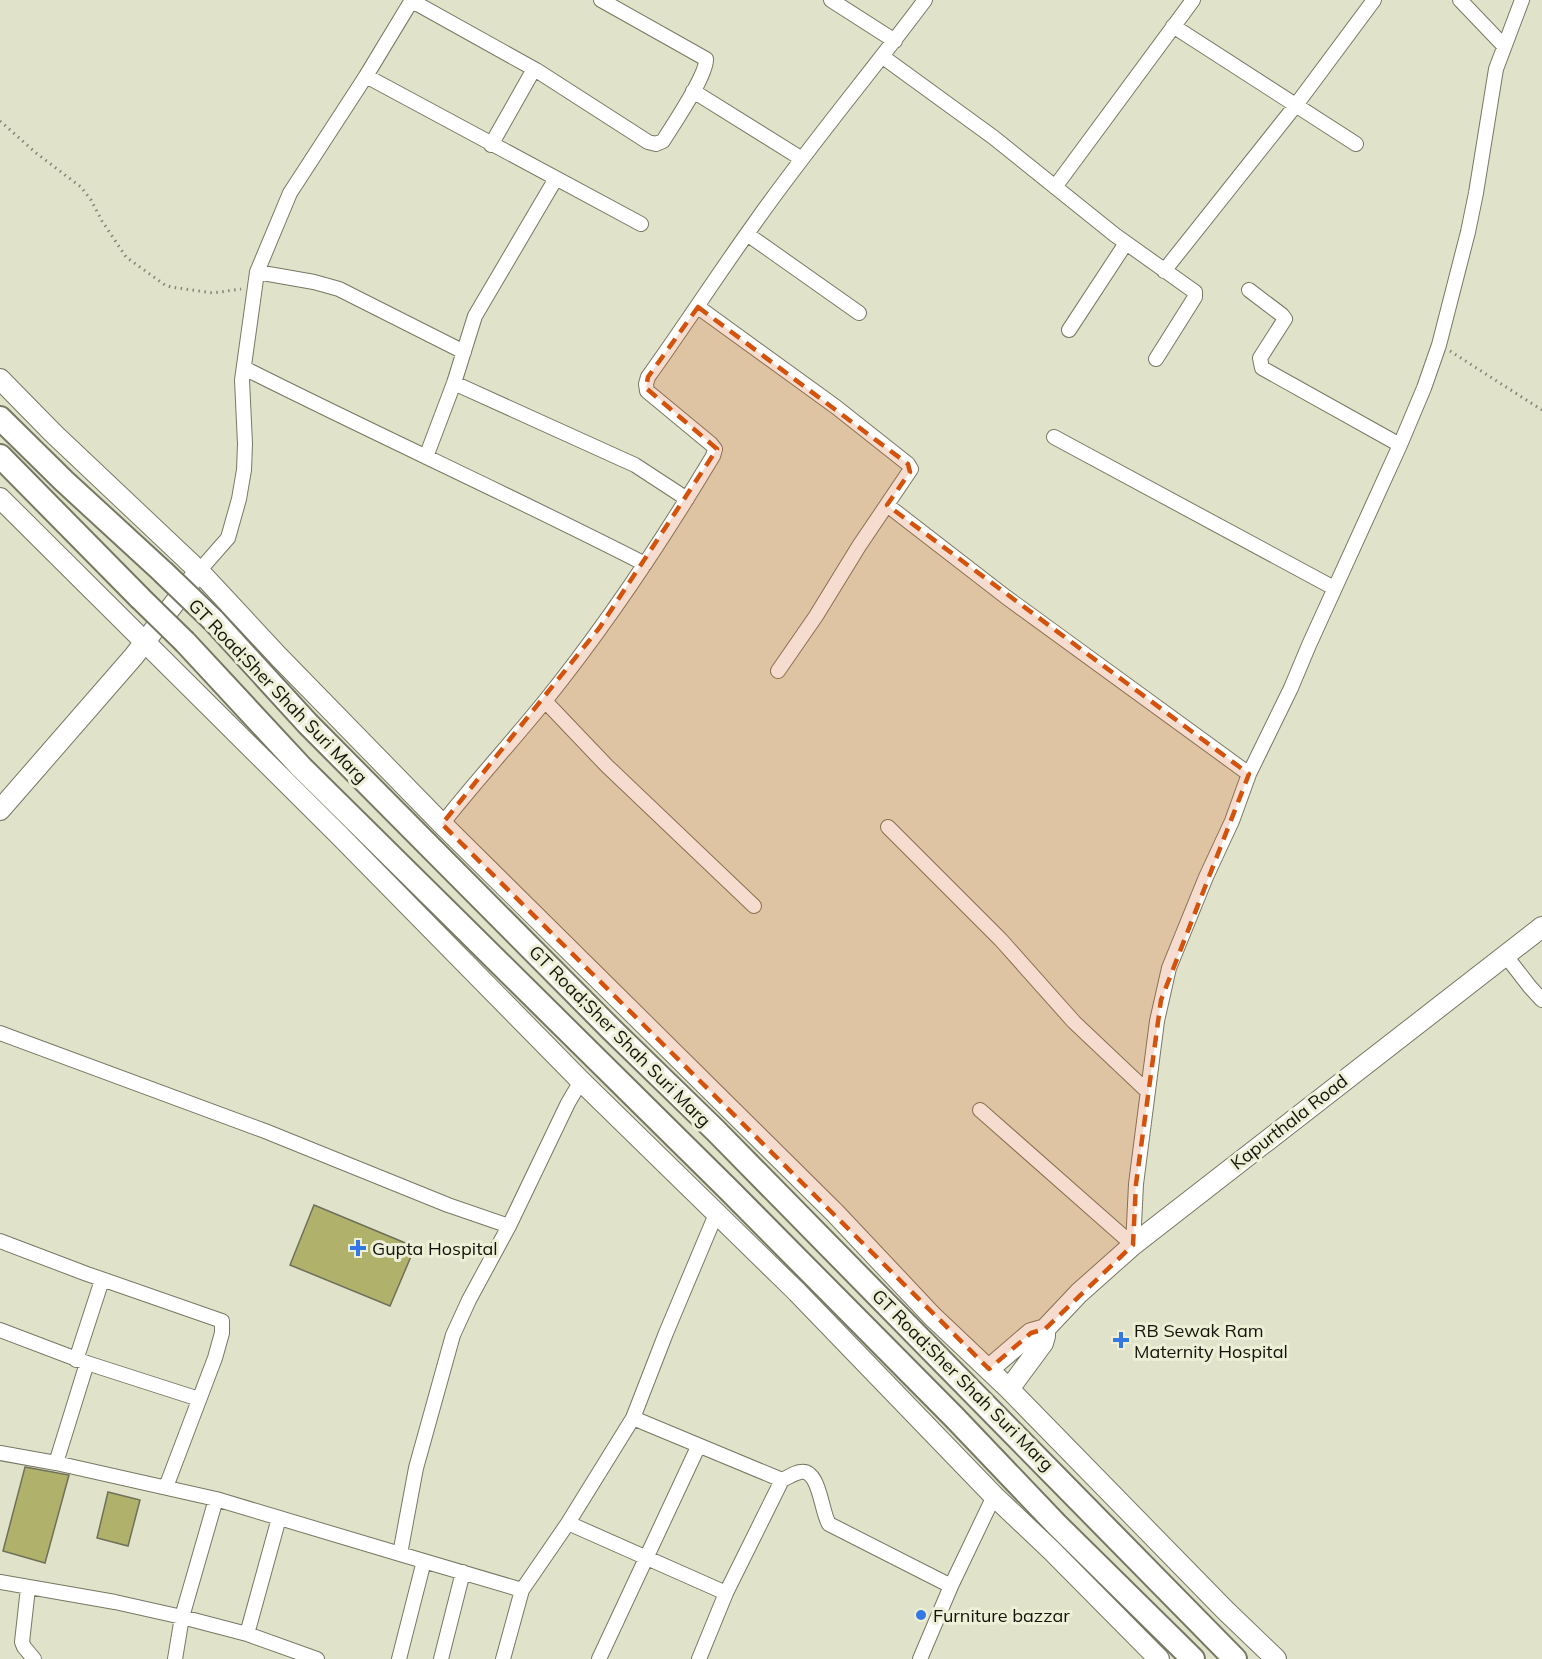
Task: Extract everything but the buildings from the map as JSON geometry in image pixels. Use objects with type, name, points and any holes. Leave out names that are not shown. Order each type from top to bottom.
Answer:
[{"type":"highway","name":"GT Road;Sher Shah Suri Marg","points":[[0,418],[213,620],[308,724],[611,1029],[715,1130],[1235,1659]]},
{"type":"highway","name":"GT Road;Sher Shah Suri Marg","points":[[0,456],[185,642],[302,768],[729,1190],[954,1417],[1057,1525],[1193,1659]]},
{"type":"main road","points":[[0,379],[199,571],[279,657],[442,824],[827,1204],[932,1316],[1009,1389],[1225,1610],[1276,1659]]},
{"type":"main road","points":[[0,498],[581,1081],[797,1292],[994,1496],[1051,1550],[1158,1659]]},
{"type":"main road","points":[[0,810],[127,665],[199,571]]},
{"type":"main road","name":"Kapurthala Road","points":[[989,1370],[1031,1333],[1045,1329],[1079,1293],[1133,1245],[1542,927]]},
{"type":"main road","name":"Kapurthala Road","points":[[1009,1389],[1043,1343],[1045,1329]]},
{"type":"street","points":[[199,571],[228,538],[239,499],[244,470],[245,444],[242,391],[257,272],[290,193],[412,1],[534,69],[648,142],[656,144],[663,141],[693,91],[706,64],[704,57],[602,0]]},
{"type":"street","points":[[831,0],[895,40]]},
{"type":"street","points":[[442,824],[545,701],[645,564],[713,456],[715,449],[711,444],[650,394],[646,384],[648,377],[802,159],[925,0]]},
{"type":"street","points":[[1055,187],[1193,0]]},
{"type":"street","points":[[1164,271],[1276,127],[1296,105],[1374,0]]},
{"type":"street","points":[[1460,0],[1504,46]]},
{"type":"street","points":[[1133,1245],[1136,1184],[1157,1021],[1169,968],[1206,877],[1232,821],[1249,774],[1291,688],[1424,388],[1439,345],[1470,222],[1496,69],[1522,0]]},
{"type":"street","points":[[1173,26],[1356,144]]},
{"type":"street","points":[[883,57],[993,137],[1126,243],[1194,292],[1195,296],[1156,358]]},
{"type":"street","points":[[491,145],[534,69]]},
{"type":"street","points":[[366,76],[641,225]]},
{"type":"street","points":[[693,91],[802,159]]},
{"type":"street","points":[[426,457],[454,383],[475,316],[555,180]]},
{"type":"street","points":[[747,234],[859,313]]},
{"type":"street","points":[[1069,330],[1126,243]]},
{"type":"street","points":[[257,272],[314,282],[339,290],[464,352]]},
{"type":"street","points":[[1249,290],[1285,319],[1260,358],[1262,368],[1400,445]]},
{"type":"street","points":[[698,307],[836,407],[908,464],[910,472],[778,671]]},
{"type":"street","points":[[244,368],[543,512],[645,564]]},
{"type":"street","points":[[454,383],[635,465],[687,499]]},
{"type":"street","points":[[1054,437],[1334,588]]},
{"type":"street","points":[[887,505],[1006,597],[1249,774]]},
{"type":"street","points":[[545,701],[607,766],[754,906]]},
{"type":"street","points":[[888,827],[994,932],[1074,1022],[1148,1092]]},
{"type":"street","points":[[1506,956],[1536,987],[1542,1000]]},
{"type":"street","points":[[0,1033],[265,1131],[448,1205],[509,1226]]},
{"type":"street","points":[[400,1554],[416,1468],[453,1335],[581,1081]]},
{"type":"street","points":[[980,1110],[1133,1245]]},
{"type":"street","points":[[503,1659],[522,1590],[568,1523],[633,1418],[670,1322],[716,1214]]},
{"type":"street","points":[[0,1241],[102,1280],[222,1321],[222,1333],[214,1358],[166,1487]]},
{"type":"street","points":[[56,1463],[102,1280]]},
{"type":"street","points":[[0,1330],[81,1361],[200,1399]]},
{"type":"street","points":[[633,1418],[698,1447],[782,1480]]},
{"type":"street","points":[[599,1659],[698,1447]]},
{"type":"street","points":[[0,1453],[56,1463],[216,1500],[522,1590]]},
{"type":"street","points":[[699,1659],[726,1593],[782,1480],[799,1472],[807,1473],[816,1482],[824,1514],[829,1524],[951,1586]]},
{"type":"street","points":[[920,1659],[951,1586],[994,1496]]},
{"type":"street","points":[[175,1659],[182,1617],[216,1500]]},
{"type":"street","points":[[247,1634],[279,1518]]},
{"type":"street","points":[[568,1523],[726,1593]]},
{"type":"street","points":[[399,1659],[424,1561]]},
{"type":"street","points":[[441,1659],[463,1572]]},
{"type":"street","points":[[0,1582],[115,1602],[182,1617],[247,1634],[317,1659]]},
{"type":"street","points":[[28,1588],[22,1642],[34,1659]]},
{"type":"path","points":[[0,121],[36,153],[81,187],[91,200],[118,248],[165,285],[180,289],[221,293],[254,286]]},
{"type":"path","points":[[1439,345],[1542,410]]},
{"type":"highlighted area","points":[[698,307],[908,464],[910,472],[887,505],[1249,774],[1161,1000],[1136,1184],[1133,1245],[1045,1329],[1031,1333],[989,1369],[442,824],[600,627],[717,449],[646,388],[648,377]]},
{"type":"place","name":"Gupta Hospital","points":[[358,1248]]},
{"type":"place","name":"RB Sewak Ram Maternity Hospital","points":[[1121,1340]]},
{"type":"place","name":"Furniture bazzar","points":[[921,1615]]}]
